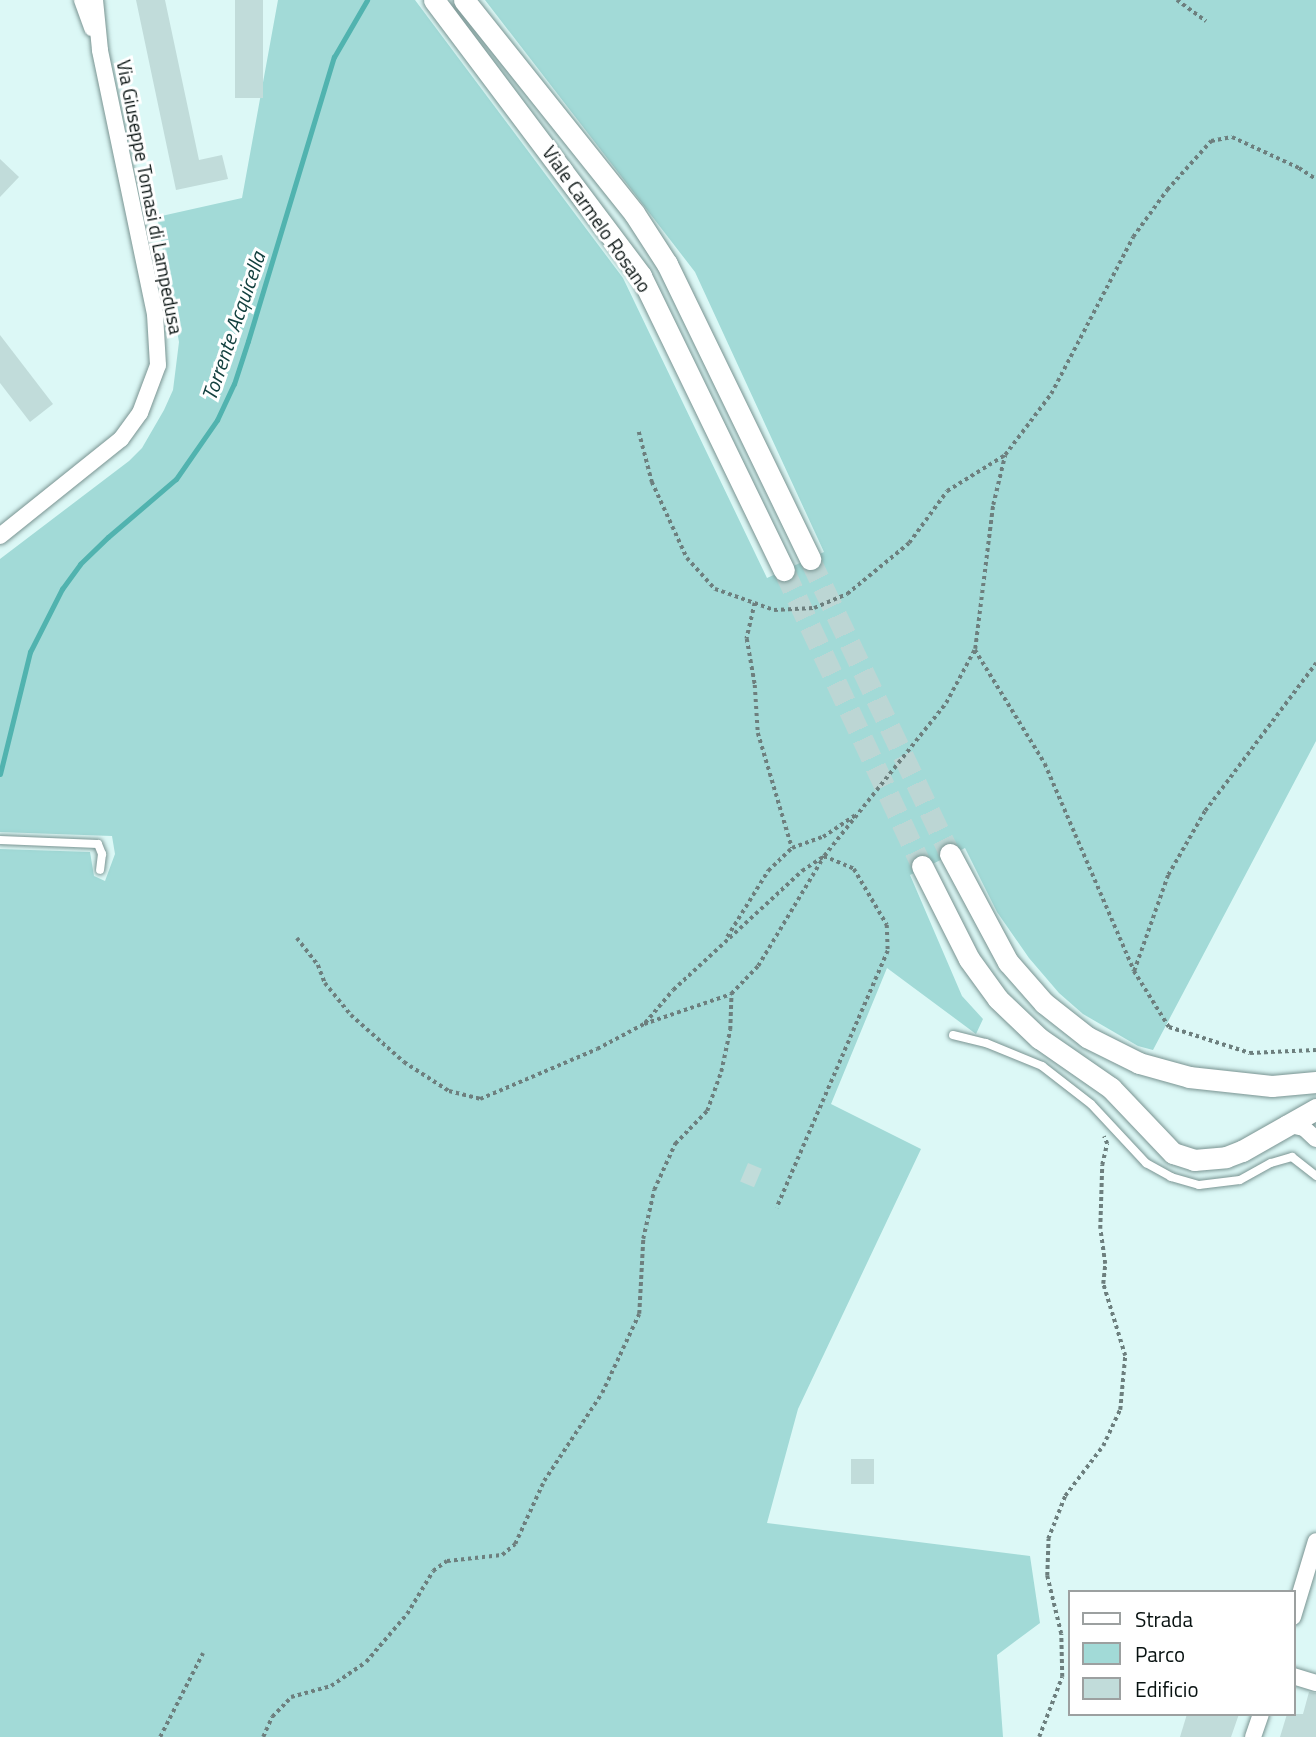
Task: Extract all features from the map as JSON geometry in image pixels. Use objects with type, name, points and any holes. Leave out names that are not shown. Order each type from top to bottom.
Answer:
[{"type":"main road","name":"Viale Carmelo Rosano","points":[[434,0],[640,276],[784,570]]},
{"type":"main road","name":"Viale Carmelo Rosano","points":[[464,0],[634,213],[667,264],[810,559]]},
{"type":"main road","points":[[950,854],[1008,962],[1044,1003],[1087,1037],[1139,1063],[1189,1077],[1272,1086],[1316,1082]]},
{"type":"main road","points":[[922,866],[969,959],[999,999],[1039,1038],[1111,1088],[1173,1153],[1194,1160],[1226,1157],[1255,1145],[1286,1124],[1316,1109]]},
{"type":"street","points":[[83,0],[100,50]]},
{"type":"street","points":[[95,0],[100,50]]},
{"type":"street","name":"Via Giuseppe Tomasi di Lampedusa","points":[[0,536],[121,439],[141,413],[158,365],[155,314],[100,50]]},
{"type":"street","points":[[1286,1124],[1304,1128],[1316,1139]]},
{"type":"street","points":[[1295,1610],[1316,1541]]},
{"type":"street","points":[[1295,1677],[1316,1682]]},
{"type":"street","points":[[1253,1737],[1260,1716]]},
{"type":"lane","points":[[0,840],[98,844],[102,854],[100,870]]},
{"type":"lane","points":[[953,1035],[986,1044],[1042,1066],[1091,1104],[1146,1163],[1171,1177],[1199,1185],[1240,1180],[1271,1163],[1292,1157],[1316,1176]]},
{"type":"path","points":[[1177,0],[1206,21]]},
{"type":"path","points":[[297,938],[318,965],[325,983],[351,1015],[395,1054],[449,1091],[480,1099],[597,1049],[644,1024],[731,994],[758,967],[824,856],[946,703],[975,649],[993,505],[1005,456],[1051,394],[1080,332],[1139,228],[1211,141],[1232,137],[1299,167],[1316,179]]},
{"type":"path","points":[[755,603],[747,639],[758,733],[792,848]]},
{"type":"path","points":[[975,649],[1045,764],[1134,971],[1170,1027],[1250,1052],[1316,1050]]},
{"type":"path","points":[[1134,971],[1168,875],[1205,811],[1316,663]]},
{"type":"path","points":[[724,941],[768,871],[792,848],[823,837],[861,811]]},
{"type":"path","points":[[644,1024],[673,990],[724,941],[824,856]]},
{"type":"path","points":[[777,1208],[888,951],[887,925],[855,869],[824,856]]},
{"type":"path","points":[[263,1737],[272,1717],[291,1697],[331,1686],[366,1662],[407,1614],[433,1571],[447,1561],[502,1555],[515,1544],[544,1481],[602,1393],[639,1314],[643,1239],[654,1190],[676,1144],[707,1111],[721,1072],[730,1030],[731,994]]},
{"type":"path","points":[[1040,1737],[1062,1677],[1061,1634],[1047,1576],[1048,1539],[1065,1496],[1102,1446],[1120,1410],[1125,1356],[1103,1284],[1105,1265],[1100,1230],[1102,1164],[1107,1144],[1103,1134]]},
{"type":"path","points":[[160,1737],[203,1653]]},
{"type":"green space","points":[[278,0],[415,0],[623,278],[767,578],[824,552],[695,272],[485,0],[1316,0],[1316,741],[1153,1050],[1138,1046],[1083,1014],[1059,993],[1029,958],[997,912],[965,848],[910,875],[962,996],[983,1019],[976,1034],[887,968],[831,1104],[921,1149],[798,1409],[767,1523],[1030,1556],[1040,1623],[997,1655],[1003,1737],[0,1737],[0,849],[90,852],[94,876],[105,881],[115,854],[112,836],[0,832],[0,559],[129,461],[142,448],[164,410],[173,390],[179,342],[157,217],[242,198]]},
{"type":"building","points":[[136,0],[165,0],[199,160],[222,155],[228,179],[176,190]]},
{"type":"building","points":[[235,0],[263,0],[263,98],[235,98]]},
{"type":"building","points":[[0,159],[19,177],[0,197]]},
{"type":"building","points":[[0,335],[53,404],[30,422],[0,383]]},
{"type":"building","points":[[748,1163],[762,1169],[754,1187],[740,1181]]},
{"type":"building","points":[[851,1459],[874,1459],[874,1484],[851,1484]]},
{"type":"building","points":[[1309,1692],[1316,1693],[1316,1737],[1280,1737],[1286,1716],[1303,1714]]},
{"type":"building","points":[[1186,1716],[1238,1716],[1231,1737],[1180,1737]]},
{"type":"waterway","name":"Torrente Acquicella","points":[[0,774],[30,652],[62,589],[80,564],[176,479],[217,420],[234,384],[248,341],[334,57],[367,0]]},
{"type":"tunnel","points":[[810,559],[950,854]]},
{"type":"tunnel","points":[[784,570],[922,866]]}]
